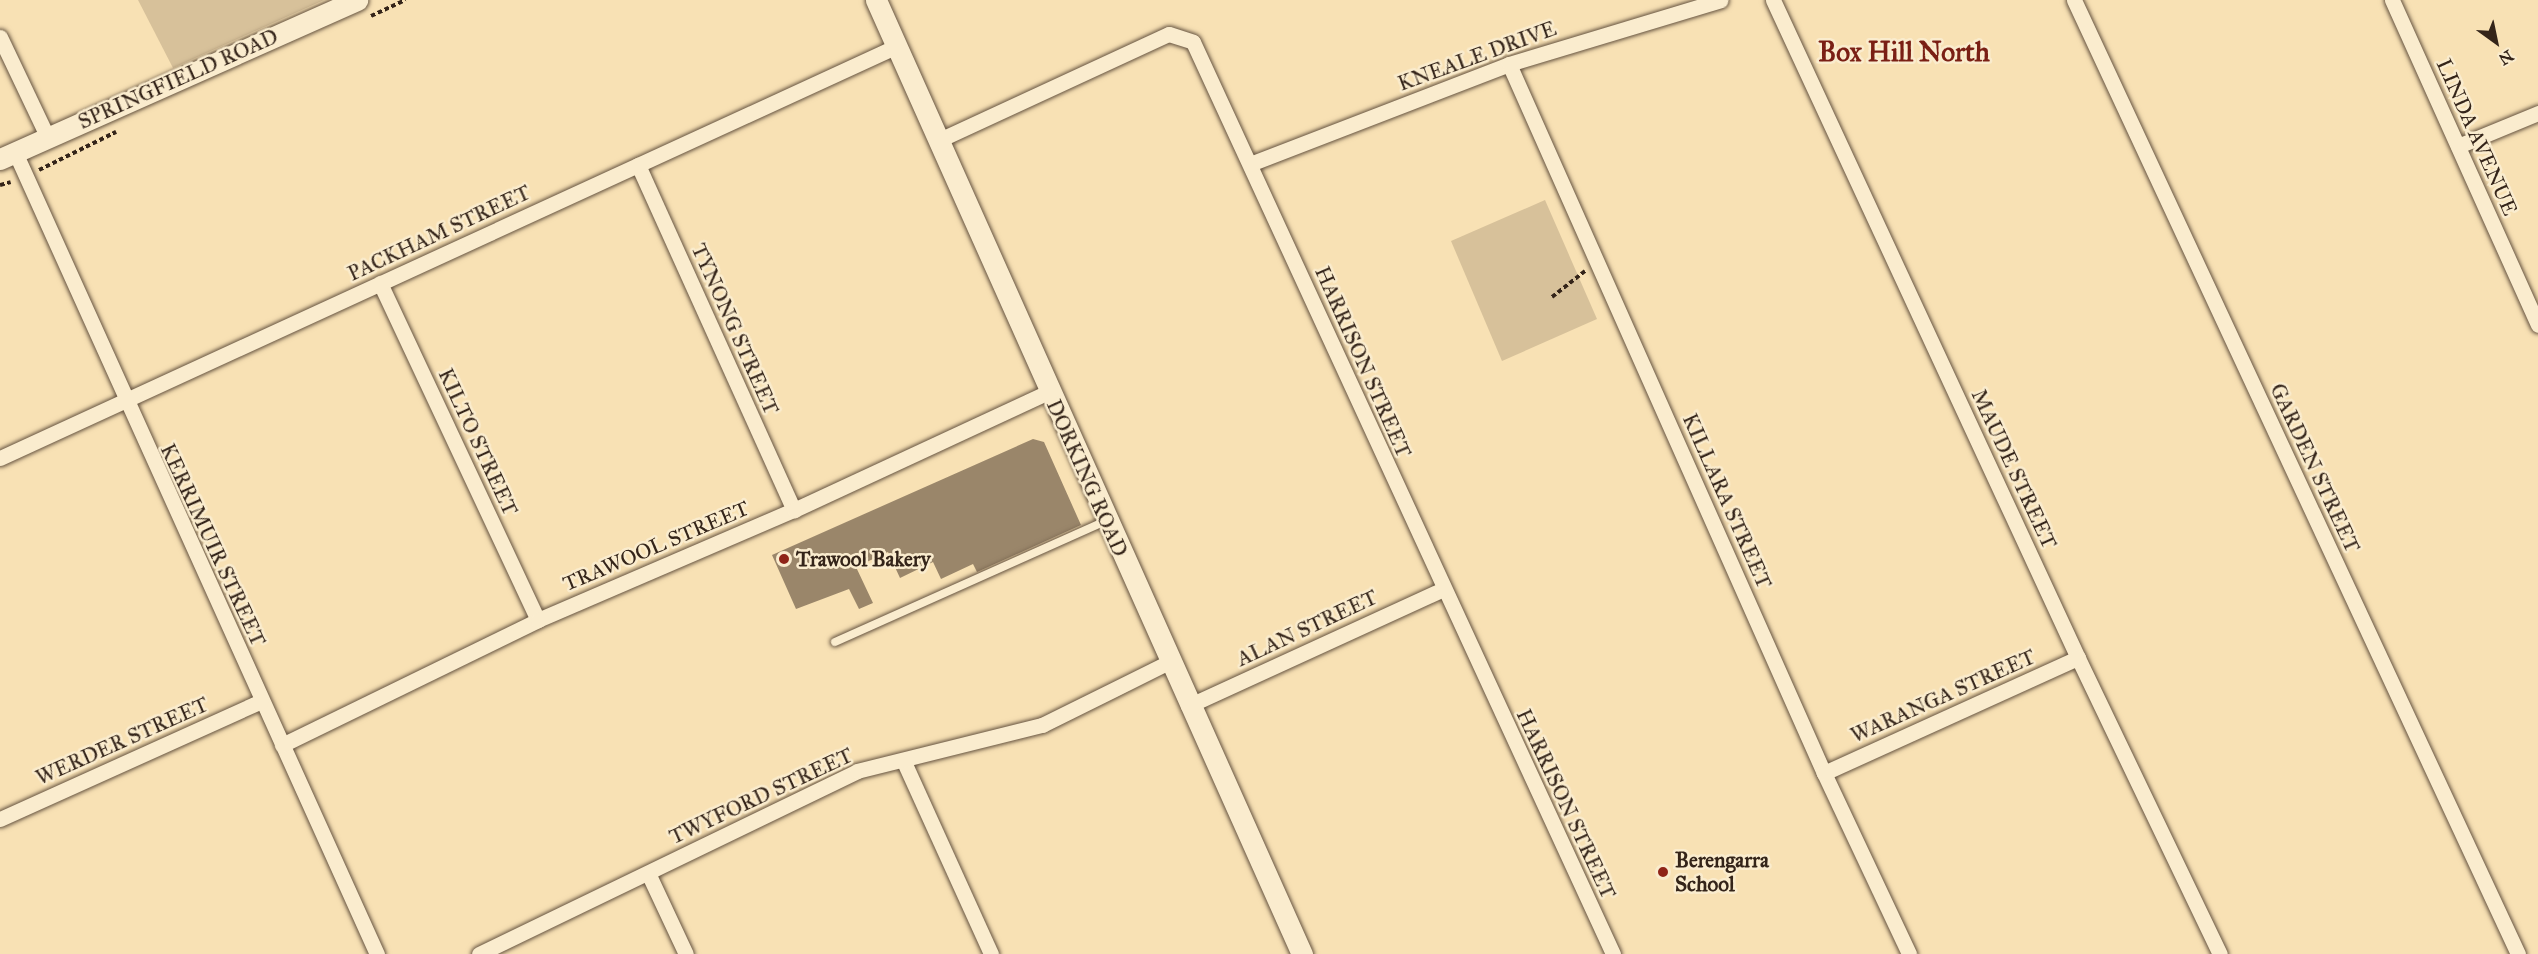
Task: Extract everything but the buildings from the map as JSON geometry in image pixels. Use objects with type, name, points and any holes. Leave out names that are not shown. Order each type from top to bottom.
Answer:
[{"type":"street","name":"SPRINGFIELD ROAD","points":[[7,155],[357,0]]},
{"type":"street","name":"DORKING ROAD","points":[[876,0],[1168,662],[1302,954]]},
{"type":"street","name":"KNEALE DRIVE","points":[[1250,164],[1509,64],[1721,0]]},
{"type":"street","name":"MAUDE STREET","points":[[1773,0],[2078,658],[2220,954]]},
{"type":"street","name":"GARDEN STREET","points":[[2074,0],[2518,954]]},
{"type":"street","name":"LINDA AVENUE","points":[[2392,0],[2538,325]]},
{"type":"street","name":"HARRISON STREET","points":[[937,141],[1169,34],[1193,42],[1613,954]]},
{"type":"street","points":[[0,38],[47,136]]},
{"type":"street","name":"PACKHAM STREET","points":[[0,458],[896,47]]},
{"type":"street","name":"KILLARA STREET","points":[[1509,64],[1824,772],[1909,954]]},
{"type":"street","points":[[2458,146],[2538,112]]},
{"type":"street","name":"KERRIMUIR STREET","points":[[7,155],[124,400],[377,954]]},
{"type":"street","name":"TYNONG STREET","points":[[638,165],[794,510]]},
{"type":"street","name":"KILTO STREET","points":[[380,283],[538,620]]},
{"type":"street","name":"TRAWOOL STREET","points":[[282,745],[538,620],[794,510],[1050,391]]},
{"type":"street","name":"ALAN STREET","points":[[1188,706],[1443,589]]},
{"type":"street","name":"WARANGA STREET","points":[[1824,772],[2078,658]]},
{"type":"street","name":"TWYFORD STREET","points":[[479,954],[857,771],[904,762],[1042,725],[1168,662]]},
{"type":"street","name":"WERDER STREET","points":[[0,819],[261,701]]},
{"type":"street","points":[[904,762],[991,954]]},
{"type":"street","points":[[648,873],[686,954]]},
{"type":"lane","points":[[835,642],[1106,521]]},
{"type":"path","points":[[0,185],[9,183]]},
{"type":"path","points":[[1552,297],[1597,261]]},
{"type":"shaded area","points":[[138,0],[324,0],[173,68]]},
{"type":"shaded area","points":[[1545,200],[1597,319],[1502,361],[1451,241]]},
{"type":"place","name":"Trawool Bakery","points":[[784,559]]},
{"type":"place","name":"Berengarra School","points":[[1663,872]]},
{"type":"district","name":"Box Hill North","points":[[1904,52]]}]
